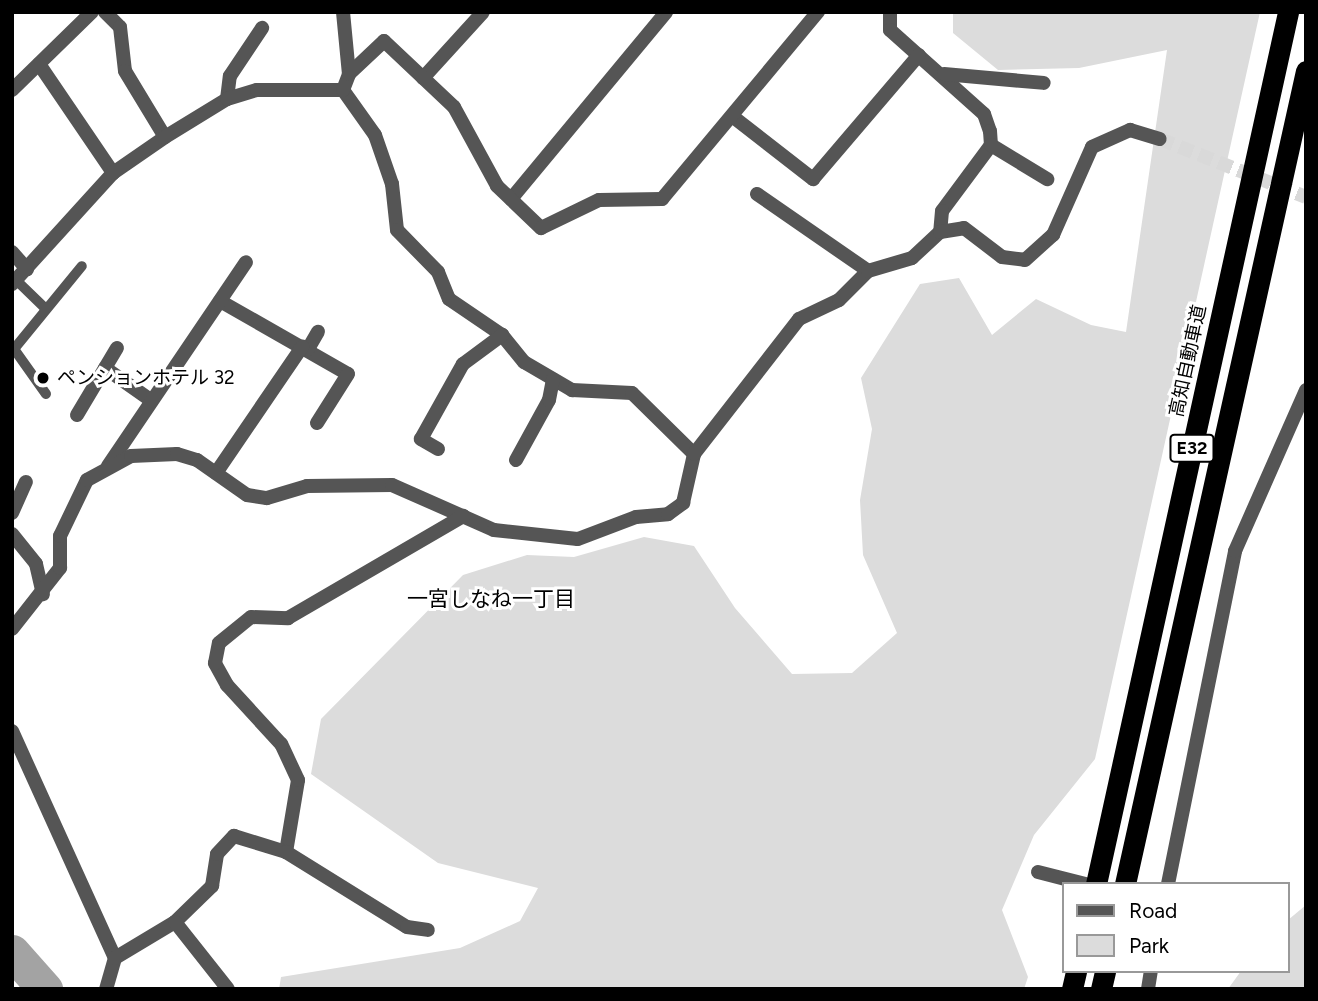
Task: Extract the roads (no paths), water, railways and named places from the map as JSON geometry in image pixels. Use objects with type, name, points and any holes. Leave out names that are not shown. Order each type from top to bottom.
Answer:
[{"type":"highway","name":"高知自動車道","points":[[1096,882],[1289,12]]},
{"type":"highway","name":"E32","points":[[1125,882],[1306,71]]},
{"type":"street","points":[[12,90],[92,12]]},
{"type":"street","points":[[106,12],[120,27],[125,71],[165,137]]},
{"type":"street","points":[[343,12],[349,74]]},
{"type":"street","points":[[423,78],[483,12]]},
{"type":"street","points":[[511,199],[666,12]]},
{"type":"street","points":[[342,90],[349,74],[384,41],[454,107],[477,156],[511,199],[541,228],[599,200],[662,199],[818,12]]},
{"type":"street","points":[[890,12],[890,30],[944,74],[984,114],[991,145],[1047,179]]},
{"type":"street","points":[[227,99],[230,76],[262,28]]},
{"type":"street","points":[[732,116],[813,179],[919,55]]},
{"type":"street","points":[[39,64],[113,173]]},
{"type":"street","points":[[944,74],[1044,83]]},
{"type":"street","points":[[14,282],[113,173],[227,99],[257,90],[342,90]]},
{"type":"street","points":[[342,90],[375,135],[392,184],[397,230],[438,272],[449,299],[502,335],[524,362],[572,390],[632,393],[694,454]]},
{"type":"street","points":[[12,629],[43,594],[60,568],[60,536],[87,480],[131,456],[177,454],[216,473],[247,495],[267,498],[307,486],[392,485],[494,530],[578,539],[636,517],[668,514],[683,503],[694,454],[799,319],[839,300],[868,271],[912,258],[940,232],[964,228],[1002,257],[1025,260],[1053,235],[1092,148],[1130,130],[1160,139]]},
{"type":"street","points":[[940,232],[942,211],[991,145]]},
{"type":"street","points":[[757,194],[868,271]]},
{"type":"street","points":[[12,252],[27,269]]},
{"type":"street","points":[[107,468],[246,262]]},
{"type":"street","points":[[220,301],[348,374],[317,423]]},
{"type":"street","points":[[216,473],[318,332]]},
{"type":"street","points":[[438,449],[421,439],[463,363],[502,335]]},
{"type":"street","points":[[77,415],[117,348]]},
{"type":"street","points":[[105,368],[152,401]]},
{"type":"street","points":[[516,460],[553,379]]},
{"type":"street","points":[[1168,882],[1235,551],[1306,390]]},
{"type":"street","points":[[12,513],[26,482]]},
{"type":"street","points":[[286,852],[298,780],[281,744],[227,685],[215,663],[219,643],[251,617],[288,618],[463,516]]},
{"type":"street","points":[[12,534],[36,564],[43,594]]},
{"type":"street","points":[[12,731],[115,958],[106,989]]},
{"type":"street","points":[[115,958],[176,922],[212,886],[223,842],[247,837],[286,852],[407,927],[428,930]]},
{"type":"street","points":[[1038,872],[1077,882]]},
{"type":"street","points":[[176,922],[228,989]]},
{"type":"lane","points":[[46,394],[13,355],[41,330],[45,307],[82,266]]},
{"type":"lane","points":[[14,282],[45,307]]},
{"type":"waterway","points":[[12,952],[45,989]]},
{"type":"tunnel","points":[[1160,139],[1306,197]]},
{"type":"place","name":"ペンションホテル 32","points":[[43,378]]},
{"type":"district","name":"一宮しなね一丁目","points":[[491,599]]}]
